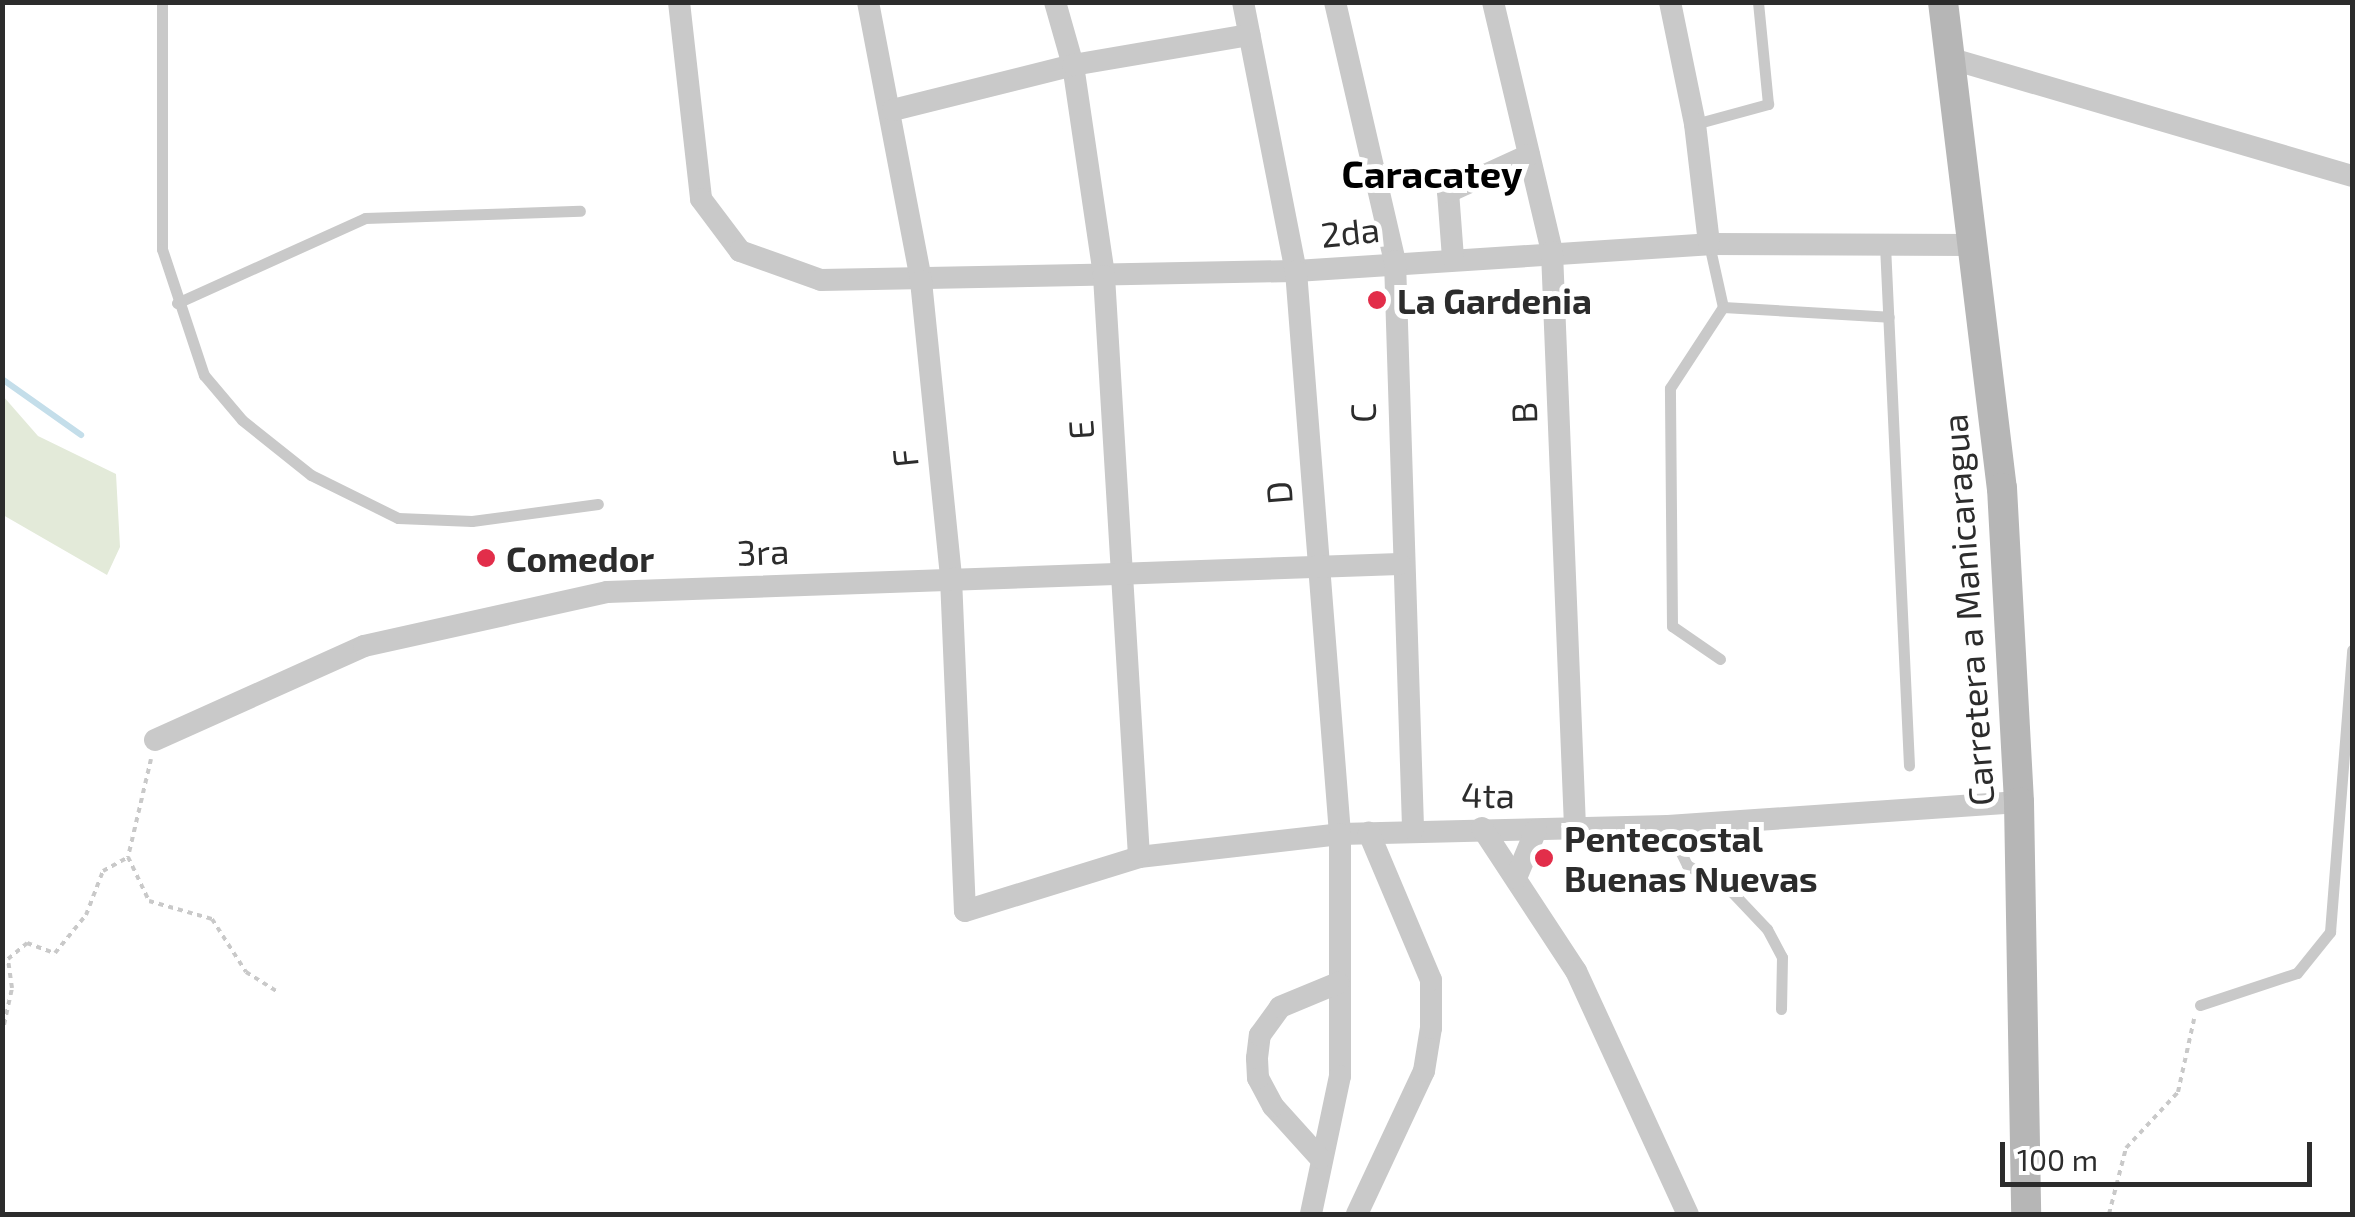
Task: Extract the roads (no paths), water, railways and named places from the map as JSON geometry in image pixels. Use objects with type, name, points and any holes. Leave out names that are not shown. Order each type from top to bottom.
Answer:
[{"type":"main road","name":"Carretera a Manicaragua","points":[[1944,2],[2002,488],[2019,802],[2026,1214]]},
{"type":"street","name":"2da","points":[[679,2],[701,199],[740,250],[820,280],[921,282],[1296,272],[1395,261],[1709,244],[1972,245]]},
{"type":"street","name":"F","points":[[868,2],[893,110],[921,282],[951,578],[965,911]]},
{"type":"street","name":"E","points":[[1055,2],[1073,65],[1104,276],[1126,571],[1139,857]]},
{"type":"street","name":"D","points":[[1244,2],[1296,272],[1340,834],[1340,1076],[1320,1158],[1312,1214]]},
{"type":"street","name":"C","points":[[1335,2],[1395,261],[1400,564],[1412,829]]},
{"type":"street","name":"B","points":[[1493,2],[1552,252],[1575,828]]},
{"type":"street","points":[[1670,2],[1695,124],[1709,244]]},
{"type":"street","points":[[893,110],[1073,65],[1250,34]]},
{"type":"street","points":[[1952,59],[2352,176]]},
{"type":"street","points":[[1452,258],[1448,192],[1529,155]]},
{"type":"street","name":"3ra","points":[[155,740],[364,646],[607,592],[1400,564]]},
{"type":"street","name":"4ta","points":[[965,911],[1139,857],[1340,834],[1412,829],[1668,826],[2019,802]]},
{"type":"street","points":[[1482,828],[1576,971],[1688,1214]]},
{"type":"street","points":[[1516,878],[1536,830]]},
{"type":"street","points":[[1357,1214],[1424,1071],[1431,1028],[1430,980],[1369,832]]},
{"type":"street","points":[[1320,1158],[1273,1106],[1258,1078],[1257,1058],[1260,1035],[1280,1007],[1338,983]]},
{"type":"lane","points":[[162,2],[162,249],[204,374],[242,420],[311,475],[398,518],[472,521],[598,504]]},
{"type":"lane","points":[[1695,124],[1768,104],[1758,2]]},
{"type":"lane","points":[[177,303],[365,218],[580,211]]},
{"type":"lane","points":[[1709,244],[1724,307],[1670,388],[1672,626],[1720,658]]},
{"type":"lane","points":[[1885,245],[1909,764]]},
{"type":"lane","points":[[1724,307],[1888,316]]},
{"type":"lane","points":[[2200,1005],[2297,972],[2330,932],[2352,650]]},
{"type":"lane","points":[[1668,826],[1687,865],[1730,890],[1768,929],[1782,957],[1781,1008]]},
{"type":"waterway","points":[[2,379],[81,435]]},
{"type":"place","name":"La Gardenia","points":[[1377,300]]},
{"type":"place","name":"Comedor","points":[[486,558]]},
{"type":"place","name":"Pentecostal Buenas Nuevas","points":[[1544,858]]},
{"type":"district","name":"Caracatey","points":[[1432,174]]}]
